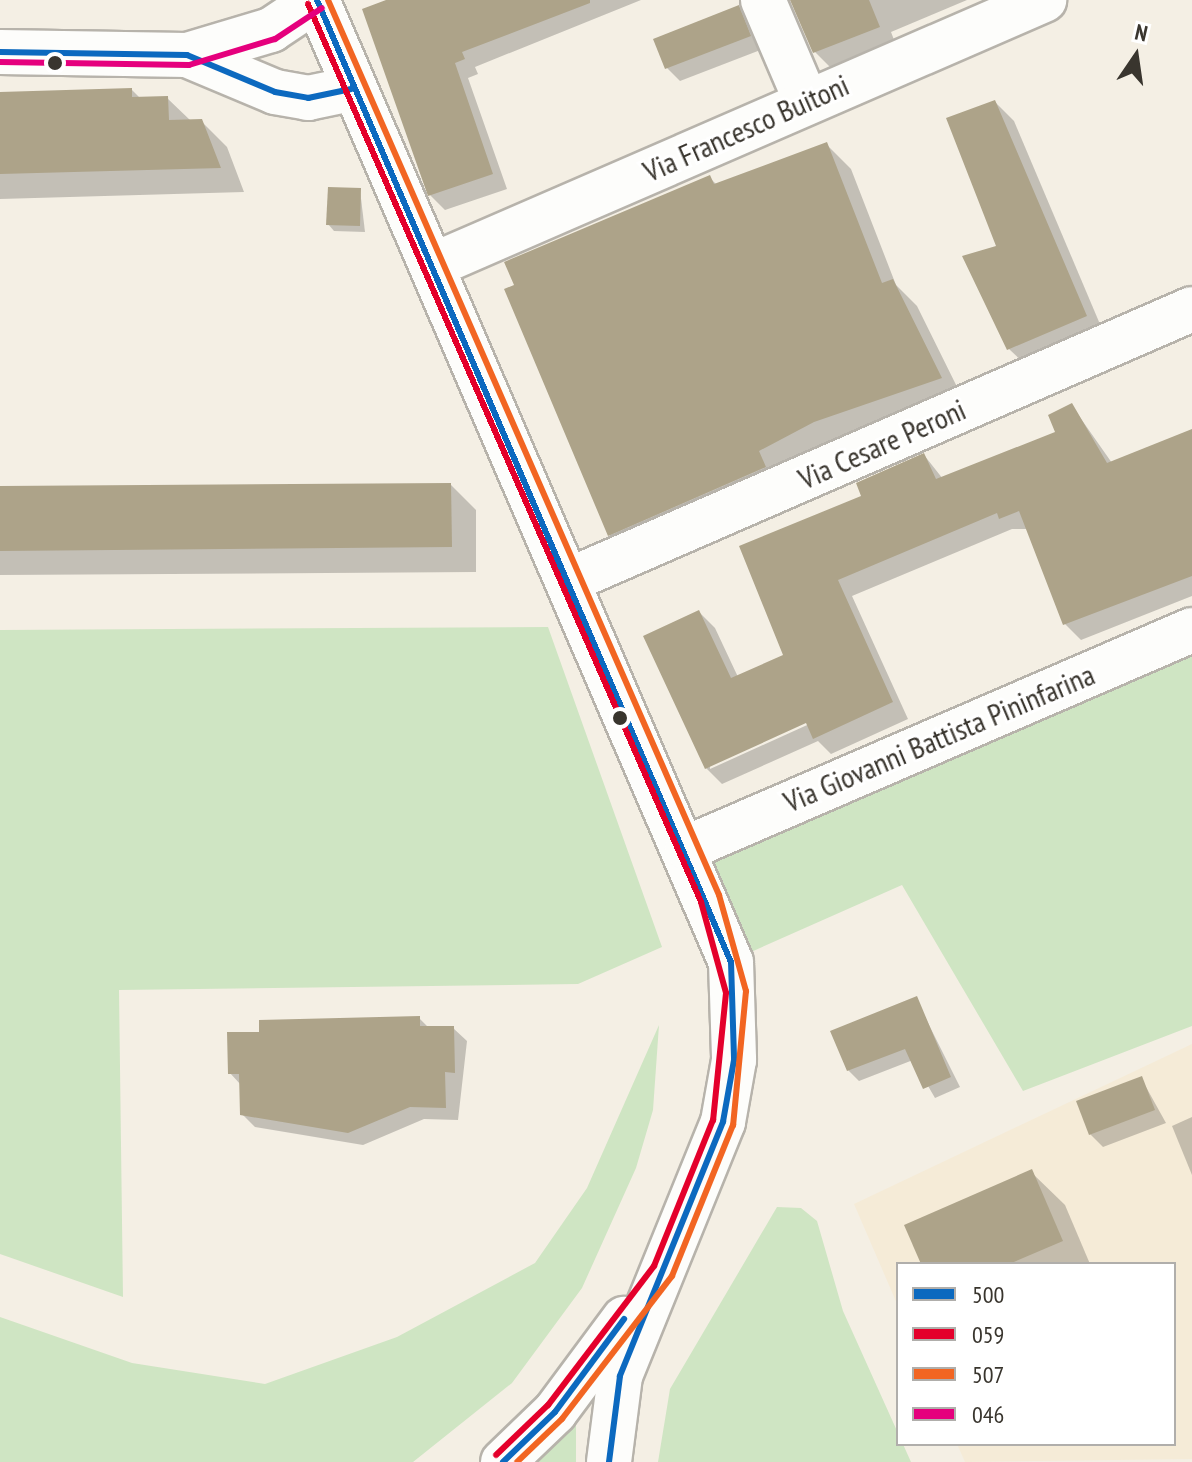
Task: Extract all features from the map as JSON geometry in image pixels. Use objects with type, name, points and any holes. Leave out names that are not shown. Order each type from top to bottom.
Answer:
[{"type":"street","points":[[0,52],[187,55],[271,30],[316,0],[351,89],[397,175],[572,579],[687,848],[731,962],[735,1051],[723,1122],[620,1376],[609,1462]]},
{"type":"street","points":[[763,0],[806,101]]},
{"type":"street","name":"Via Francesco Buitoni","points":[[450,258],[1044,0]]},
{"type":"street","points":[[187,55],[275,92],[308,98],[351,89]]},
{"type":"street","name":"Via Cesare Peroni","points":[[572,579],[1192,309]]},
{"type":"street","name":"Via Giovanni Battista Pininfarina","points":[[687,848],[1192,630]]},
{"type":"street","points":[[503,1462],[555,1412],[663,1271]]},
{"type":"shaded area","points":[[1192,1044],[1192,1459],[965,1462],[958,1446],[1176,1446],[1176,1262],[896,1262],[896,1301],[854,1204]]},
{"type":"green space","points":[[548,627],[662,947],[578,984],[119,990],[123,1297],[0,1254],[0,630]]},
{"type":"green space","points":[[1192,646],[1192,1026],[1023,1091],[902,885],[751,952],[711,854]]},
{"type":"green space","points":[[659,1025],[653,1110],[636,1168],[582,1288],[512,1383],[413,1462],[0,1462],[0,1317],[132,1363],[265,1384],[397,1337],[535,1263],[587,1188]]},
{"type":"green space","points":[[777,1207],[801,1208],[817,1221],[843,1311],[896,1429],[896,1446],[904,1446],[911,1462],[658,1462],[670,1389]]},
{"type":"green space","points":[[576,1418],[576,1462],[530,1462]]},
{"type":"building","points":[[386,0],[590,0],[590,3],[462,52],[465,59],[455,63],[493,174],[428,196],[362,9]]},
{"type":"building","points":[[790,0],[869,0],[880,27],[813,53]]},
{"type":"building","points":[[739,5],[751,36],[665,69],[653,39]]},
{"type":"building","points":[[132,88],[132,97],[168,96],[169,120],[202,119],[221,168],[0,174],[0,92]]},
{"type":"building","points":[[995,100],[1087,316],[1007,350],[962,256],[996,246],[946,118]]},
{"type":"building","points":[[827,142],[882,283],[893,279],[942,378],[814,422],[759,451],[766,467],[608,536],[504,289],[514,285],[504,262],[710,175],[714,184]]},
{"type":"building","points":[[328,187],[361,188],[360,226],[326,225]]},
{"type":"building","points":[[1072,403],[1107,463],[1192,429],[1192,576],[1063,625],[1019,511],[999,519],[997,513],[838,580],[893,702],[813,739],[806,723],[705,769],[643,636],[699,610],[731,678],[783,655],[739,546],[861,496],[856,483],[924,453],[936,479],[1055,432],[1048,415]]},
{"type":"building","points":[[451,483],[452,547],[0,551],[0,486]]},
{"type":"building","points":[[917,996],[951,1077],[923,1089],[905,1049],[847,1071],[830,1031]]},
{"type":"building","points":[[420,1016],[420,1026],[454,1026],[455,1073],[445,1072],[446,1108],[410,1107],[348,1133],[240,1115],[239,1074],[228,1074],[227,1032],[259,1032],[259,1020]]},
{"type":"building","points":[[1142,1076],[1155,1110],[1089,1135],[1076,1101]]},
{"type":"building","points":[[1032,1169],[1063,1241],[1014,1262],[920,1262],[904,1225]]},
{"type":"transit line","name":"500","points":[[317,0],[731,962],[734,1060],[723,1122],[620,1376],[609,1462]]},
{"type":"transit line","name":"507","points":[[328,0],[719,895],[746,991],[733,1125],[672,1276],[562,1419],[517,1462]]},
{"type":"transit line","name":"059","points":[[308,4],[701,902],[726,993],[713,1120],[654,1266],[548,1405],[496,1455]]},
{"type":"transit line","name":"046","points":[[0,62],[189,65],[275,39],[322,8]]},
{"type":"transit line","name":"500","points":[[0,52],[187,55],[275,92],[308,98],[351,89]]},
{"type":"transit line","name":"500","points":[[503,1462],[555,1412],[624,1319]]}]
